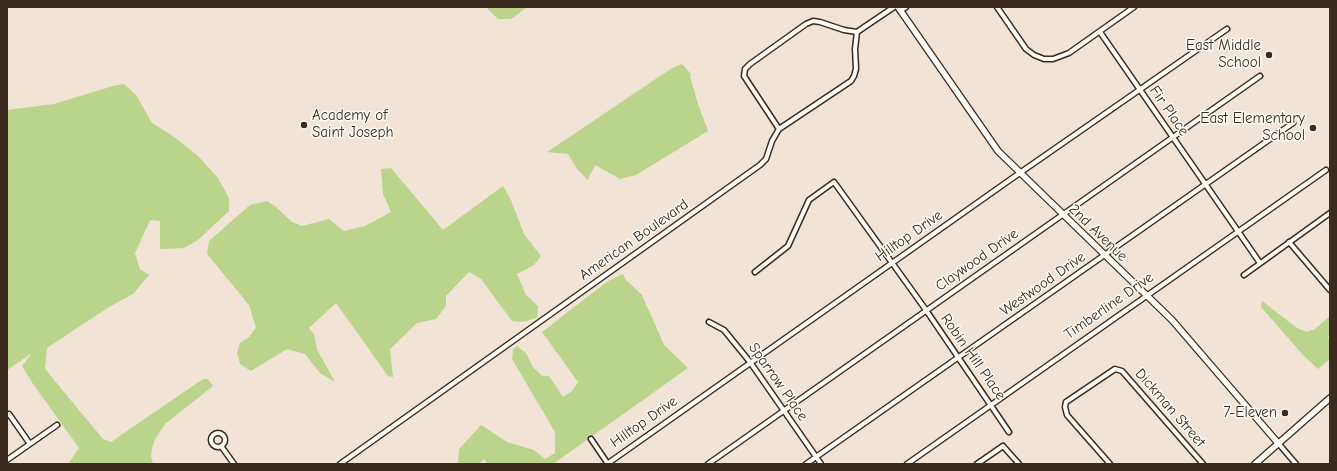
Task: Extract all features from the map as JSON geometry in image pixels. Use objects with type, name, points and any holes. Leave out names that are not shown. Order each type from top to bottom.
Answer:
[{"type":"street","points":[[780,129],[744,76],[745,69],[775,46],[813,21],[844,30],[858,32],[894,7]]},
{"type":"street","points":[[899,9],[906,7]]},
{"type":"street","points":[[997,7],[1026,49],[1034,55],[1044,59],[1062,57],[1134,7]]},
{"type":"street","name":"2nd Avenue","points":[[899,9],[998,152],[1172,320],[1296,464]]},
{"type":"street","name":"Hilltop Drive","points":[[608,464],[750,362],[1227,29]]},
{"type":"street","name":"American Boulevard","points":[[340,464],[760,166],[766,159],[772,141],[780,129],[851,81],[856,69],[855,49],[858,32]]},
{"type":"street","name":"Fir Place","points":[[1100,32],[1260,263]]},
{"type":"street","name":"Claywood Drive","points":[[708,464],[1260,76]]},
{"type":"street","name":"Westwood Drive","points":[[806,464],[1293,123]]},
{"type":"street","name":"Timberline Drive","points":[[907,464],[1326,170]]},
{"type":"street","name":"Robin Hill Place","points":[[755,272],[788,246],[809,200],[834,182],[926,310],[1009,432]]},
{"type":"street","points":[[1244,275],[1330,213]]},
{"type":"street","points":[[1289,242],[1330,290]]},
{"type":"street","name":"Sparrow Place","points":[[709,322],[724,330],[750,362],[821,464]]},
{"type":"street","name":"Dickman Street","points":[[1110,464],[1067,415],[1065,409],[1066,402],[1111,370],[1117,369],[1122,371],[1203,464]]},
{"type":"street","points":[[1255,464],[1330,398]]},
{"type":"street","points":[[7,415],[9,414],[30,444]]},
{"type":"street","points":[[7,460],[57,425]]},
{"type":"street","points":[[591,439],[608,464]]},
{"type":"street","points":[[222,446],[234,464]]},
{"type":"street","points":[[977,464],[1003,446],[1019,464]]},
{"type":"green space","points":[[486,7],[527,7],[511,19],[498,19]]},
{"type":"green space","points":[[682,64],[691,74],[690,76],[698,104],[708,131],[636,175],[620,179],[595,165],[588,180],[578,170],[568,154],[547,152],[672,68]]},
{"type":"green space","points":[[124,84],[136,95],[152,123],[173,136],[198,156],[218,178],[229,198],[229,211],[198,240],[184,248],[160,249],[160,221],[150,220],[135,253],[140,269],[149,275],[133,294],[109,307],[47,348],[45,369],[103,439],[111,442],[203,379],[208,379],[213,386],[165,424],[155,439],[152,448],[151,456],[153,464],[68,464],[79,448],[33,384],[22,366],[32,353],[7,370],[7,110],[54,104]]},
{"type":"green space","points":[[391,168],[443,230],[503,186],[511,200],[524,234],[541,256],[534,265],[517,274],[526,295],[538,306],[537,318],[523,322],[512,321],[481,279],[469,272],[446,296],[446,306],[436,319],[417,323],[390,349],[393,377],[388,376],[336,303],[309,328],[314,334],[317,349],[335,382],[320,373],[305,354],[287,349],[251,371],[240,364],[237,353],[240,343],[249,337],[256,328],[249,305],[207,254],[209,241],[250,205],[267,201],[275,206],[292,222],[302,226],[329,219],[344,231],[365,226],[391,212],[383,194],[381,169]]},
{"type":"green space","points":[[623,274],[625,279],[642,295],[664,345],[688,368],[553,464],[488,464],[484,459],[479,464],[458,464],[459,449],[481,425],[507,442],[534,450],[545,459],[555,453],[555,432],[512,359],[513,349],[517,346],[526,353],[533,367],[542,376],[549,376],[563,397],[572,391],[578,382],[542,332],[608,281]]},
{"type":"green space","points":[[1262,301],[1297,328],[1307,332],[1315,329],[1330,316],[1330,334],[1328,337],[1330,341],[1330,359],[1318,369],[1304,356],[1261,307]]},
{"type":"place","name":"East Middle School","points":[[1269,55]]},
{"type":"place","name":"Academy of Saint Joseph","points":[[304,125]]},
{"type":"place","name":"East Elementary School","points":[[1313,128]]},
{"type":"place","name":"7-Eleven","points":[[1285,413]]}]
